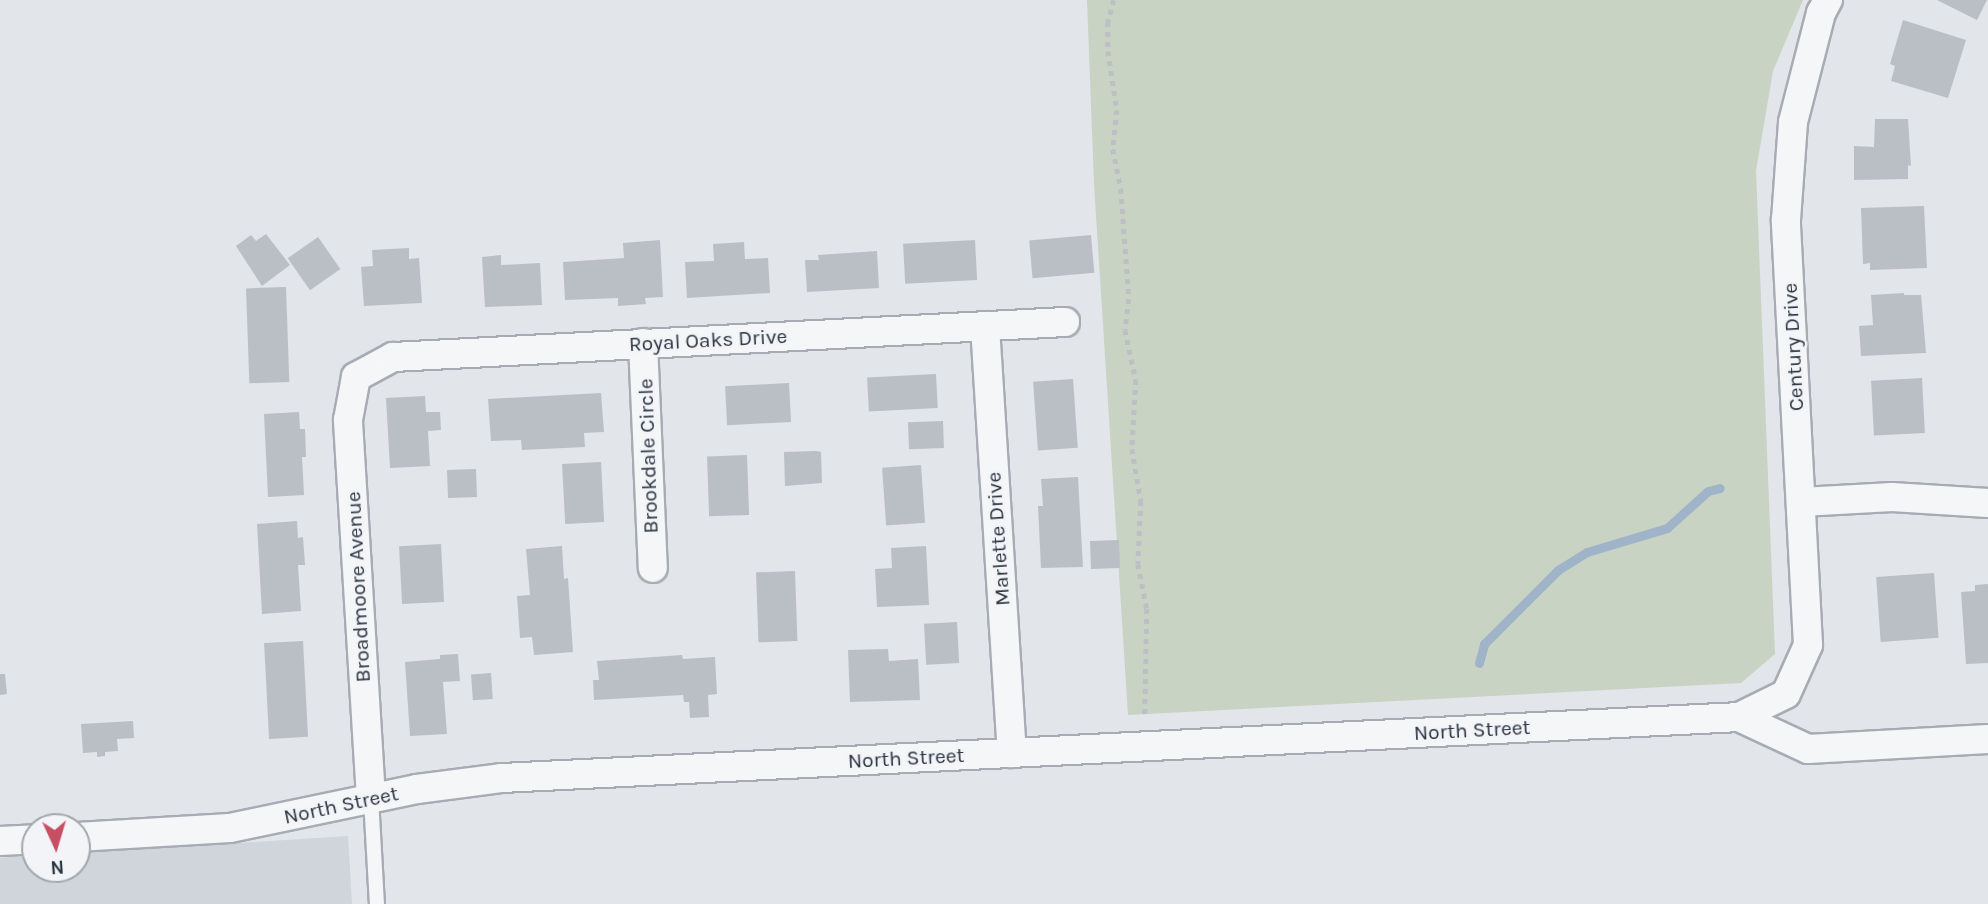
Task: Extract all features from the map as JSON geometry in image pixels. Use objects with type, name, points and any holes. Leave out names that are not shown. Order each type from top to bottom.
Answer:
[{"type":"street","name":"Century Drive","points":[[1787,694],[1808,645],[1786,220],[1793,122],[1821,13],[1828,0]]},
{"type":"street","name":"Royal Oaks Drive","points":[[355,377],[393,357],[1065,322]]},
{"type":"street","name":"Marlette Drive","points":[[985,326],[1012,753]]},
{"type":"street","name":"Brookdale Circle","points":[[643,343],[653,568]]},
{"type":"street","name":"Broadmoore Avenue","points":[[355,377],[348,420],[371,798]]},
{"type":"street","points":[[1802,502],[1892,496],[1988,503]]},
{"type":"street","name":"North Street","points":[[91,836],[230,828],[417,789],[502,778],[1739,717],[1787,694]]},
{"type":"street","name":"North Street","points":[[1739,717],[1808,749],[1988,739]]},
{"type":"street","points":[[0,841],[21,840]]},
{"type":"lane","points":[[371,798],[377,904]]},
{"type":"path","points":[[1114,0],[1108,22],[1108,51],[1117,110],[1113,149],[1121,189],[1129,299],[1125,330],[1136,380],[1132,449],[1141,501],[1138,564],[1147,609],[1146,746]]},
{"type":"shaded area","points":[[348,836],[352,904],[0,904],[0,858],[21,856],[21,883],[91,883],[91,852]]},
{"type":"green space","points":[[1087,0],[1803,0],[1773,71],[1756,171],[1775,654],[1741,683],[1128,715],[1094,184]]},
{"type":"building","points":[[1937,0],[1987,0],[1977,20]]},
{"type":"building","points":[[1903,20],[1966,40],[1948,98],[1891,81],[1895,66],[1890,64]]},
{"type":"building","points":[[1875,119],[1908,119],[1911,166],[1908,165],[1908,179],[1854,180],[1854,146],[1874,147]]},
{"type":"building","points":[[1924,206],[1927,268],[1870,270],[1870,263],[1863,264],[1861,208]]},
{"type":"building","points":[[266,234],[290,265],[262,286],[236,246],[251,235],[256,241]]},
{"type":"building","points":[[1091,235],[1094,273],[1033,278],[1029,240]]},
{"type":"building","points":[[318,237],[340,269],[310,290],[288,258]]},
{"type":"building","points":[[660,240],[663,297],[645,298],[646,304],[618,306],[618,298],[565,300],[563,262],[624,258],[623,243]]},
{"type":"building","points":[[975,240],[977,280],[905,284],[903,244]]},
{"type":"building","points":[[744,242],[745,259],[768,258],[770,293],[687,298],[685,262],[714,261],[713,244]]},
{"type":"building","points":[[409,248],[409,259],[419,258],[422,303],[364,306],[361,267],[373,266],[372,250]]},
{"type":"building","points":[[877,251],[879,288],[807,292],[805,260],[819,260],[818,255]]},
{"type":"building","points":[[501,255],[501,265],[540,263],[542,305],[485,307],[482,257]]},
{"type":"building","points":[[286,287],[289,382],[249,383],[246,288]]},
{"type":"building","points":[[1871,295],[1921,295],[1926,353],[1861,356],[1859,326],[1873,325]]},
{"type":"building","points":[[936,374],[938,408],[869,412],[867,378]]},
{"type":"building","points":[[1922,378],[1925,433],[1874,436],[1871,381]]},
{"type":"building","points":[[1073,379],[1078,448],[1038,451],[1033,382]]},
{"type":"building","points":[[789,383],[791,422],[727,425],[725,386]]},
{"type":"building","points":[[601,393],[604,432],[584,433],[585,447],[522,450],[521,440],[491,441],[488,399]]},
{"type":"building","points":[[425,396],[426,412],[440,412],[441,430],[428,431],[430,466],[390,468],[386,398]]},
{"type":"building","points":[[299,412],[300,429],[305,429],[306,457],[302,457],[304,495],[268,497],[264,414]]},
{"type":"building","points":[[943,421],[944,448],[909,449],[908,422]]},
{"type":"building","points":[[784,452],[821,452],[822,483],[785,486]]},
{"type":"building","points":[[747,455],[749,515],[709,516],[707,456]]},
{"type":"building","points":[[601,462],[604,522],[565,524],[562,464]]},
{"type":"building","points":[[921,465],[925,523],[886,526],[882,468]]},
{"type":"building","points":[[476,469],[477,497],[448,498],[447,470]]},
{"type":"building","points":[[1078,477],[1083,567],[1041,568],[1038,506],[1043,506],[1041,479]]},
{"type":"building","points":[[297,521],[298,538],[303,537],[305,565],[298,565],[301,611],[262,614],[257,524]]},
{"type":"building","points":[[1119,540],[1120,568],[1091,569],[1090,541]]},
{"type":"building","points":[[441,544],[444,602],[402,604],[399,546]]},
{"type":"building","points":[[562,546],[564,579],[568,578],[573,652],[534,655],[532,637],[520,638],[517,596],[530,595],[526,549]]},
{"type":"building","points":[[926,546],[929,605],[877,607],[875,569],[892,568],[891,548]]},
{"type":"building","points":[[795,571],[797,641],[758,642],[756,572]]},
{"type":"building","points":[[1934,573],[1939,638],[1881,642],[1876,577]]},
{"type":"building","points":[[1988,584],[1988,663],[1966,664],[1961,592],[1975,591],[1975,585]]},
{"type":"building","points":[[957,622],[959,663],[926,665],[924,624]]},
{"type":"building","points":[[303,641],[308,737],[269,739],[264,643]]},
{"type":"building","points":[[888,649],[889,661],[918,659],[920,700],[850,702],[848,650]]},
{"type":"building","points":[[458,654],[460,681],[443,682],[447,734],[410,736],[405,662],[440,659],[440,655]]},
{"type":"building","points":[[682,655],[683,659],[715,657],[717,694],[708,695],[709,717],[690,718],[689,702],[684,702],[683,695],[594,700],[593,680],[599,680],[597,661]]},
{"type":"building","points":[[491,673],[493,699],[473,700],[471,674]]},
{"type":"building","points":[[0,674],[5,674],[7,694],[0,695]]},
{"type":"building","points":[[133,721],[134,738],[117,739],[118,751],[105,752],[105,756],[97,757],[97,752],[83,753],[81,724]]},
{"type":"waterway","points":[[1479,663],[1484,644],[1558,570],[1587,552],[1667,528],[1708,491],[1720,488]]}]
